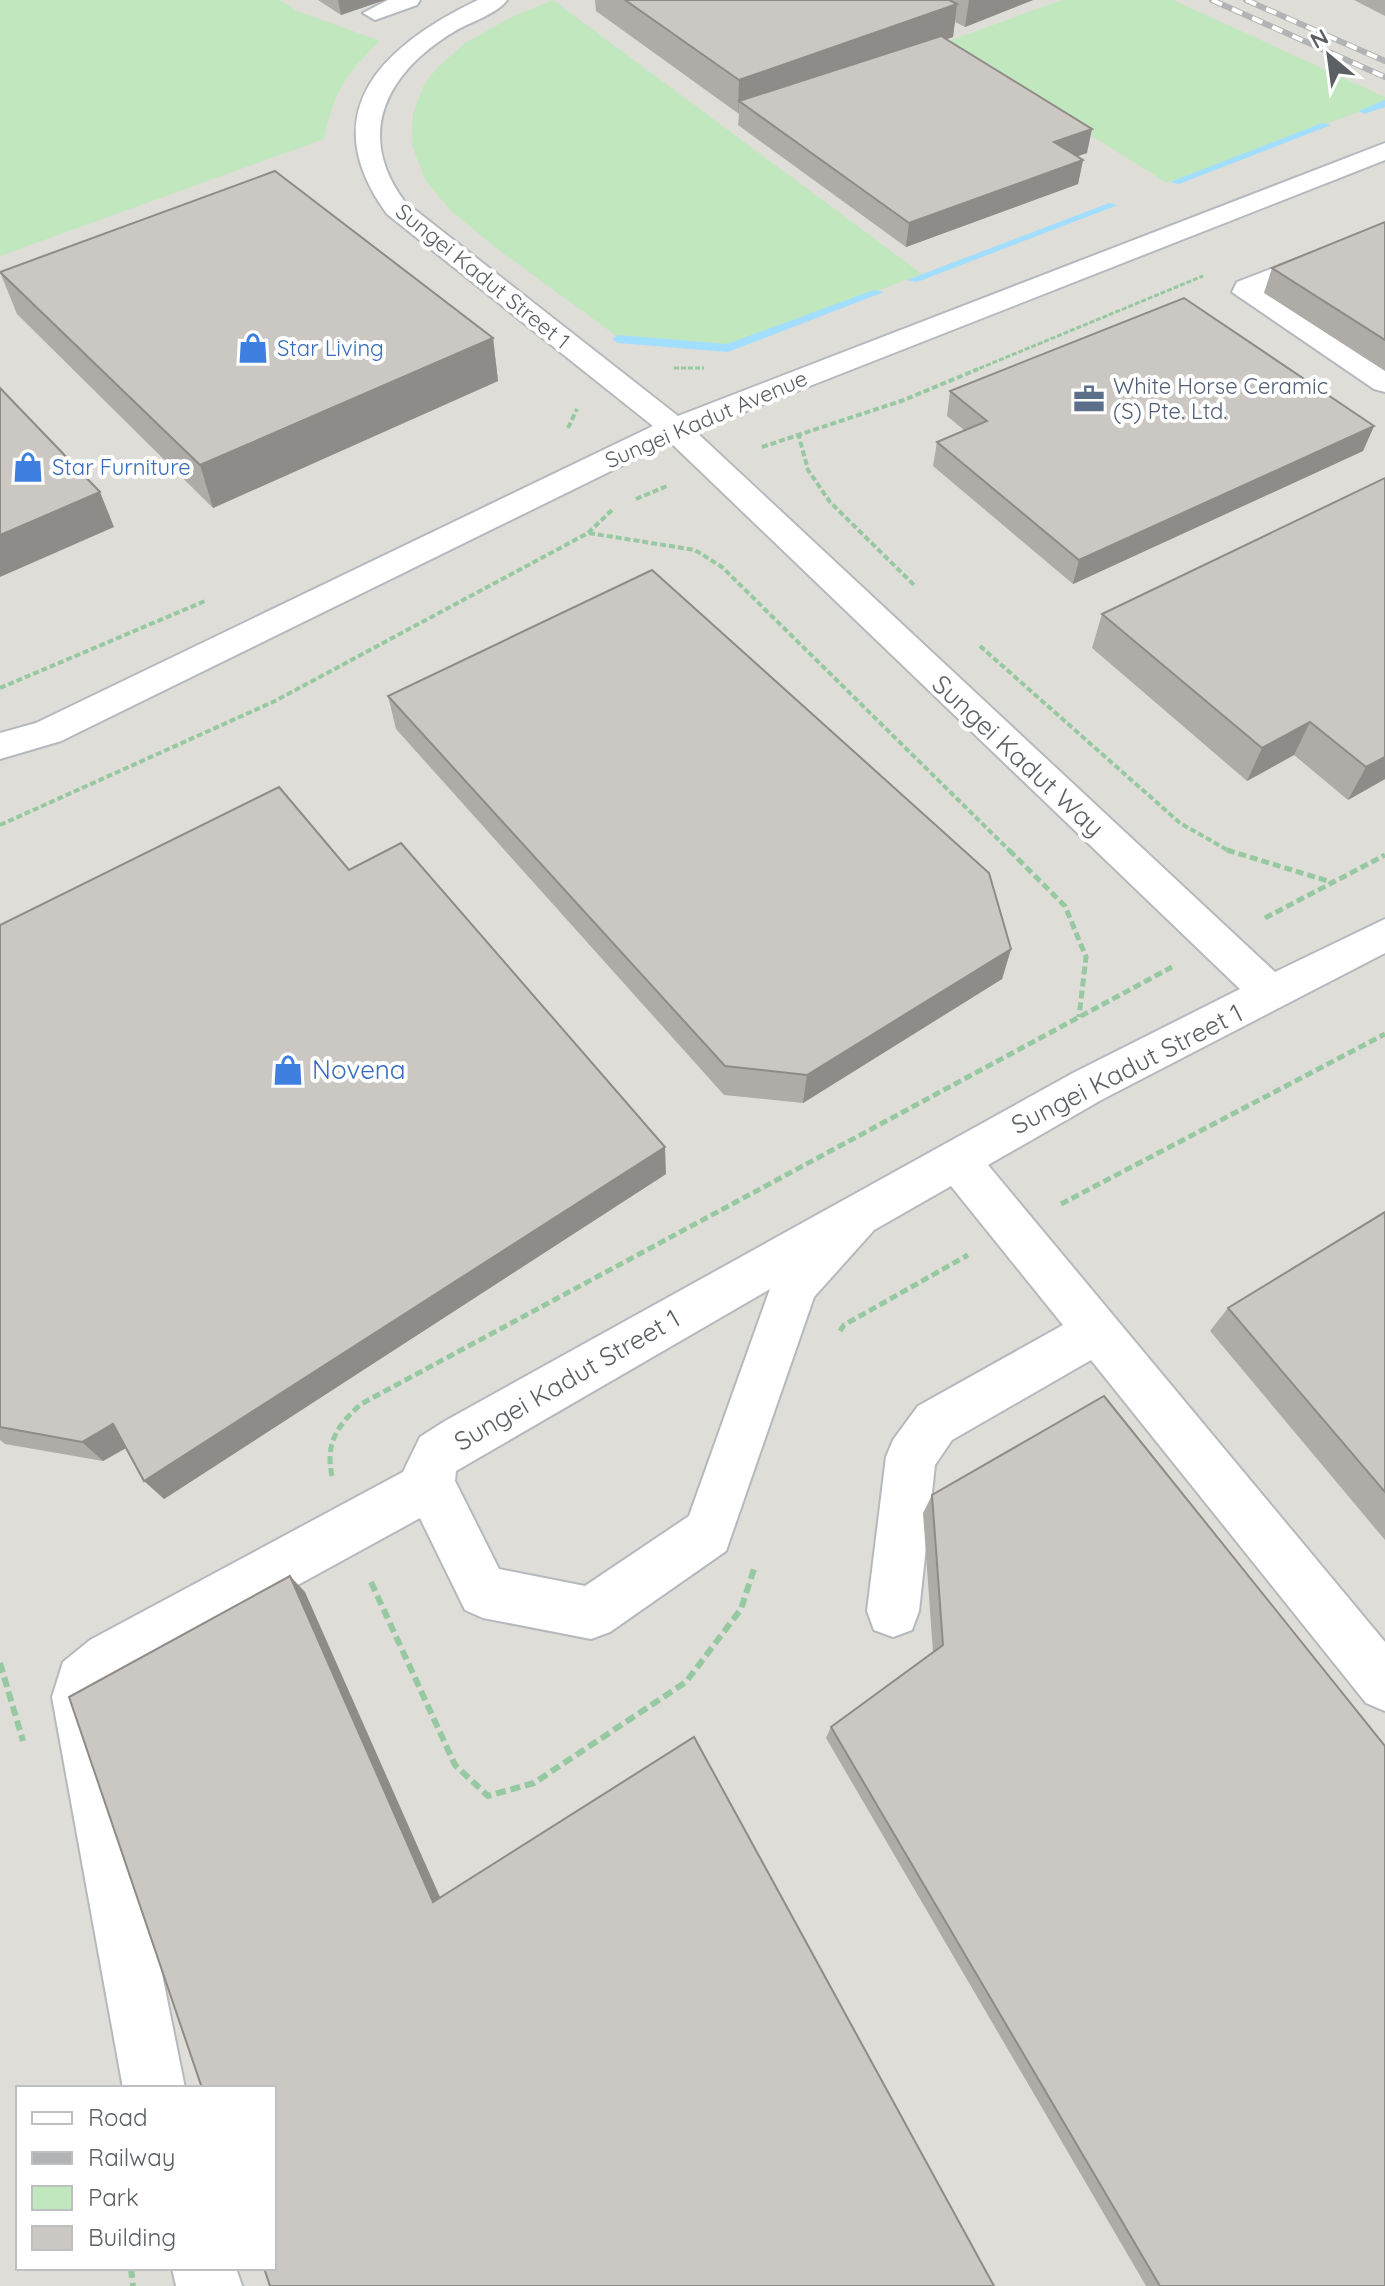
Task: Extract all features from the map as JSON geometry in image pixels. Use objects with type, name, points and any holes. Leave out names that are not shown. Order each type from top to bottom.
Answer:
[{"type":"street","points":[[375,13],[409,0]]},
{"type":"street","name":"Sungei Kadut Street 1","points":[[496,0],[456,10],[399,61],[378,91],[368,116],[373,173],[396,208],[674,428]]},
{"type":"street","name":"Sungei Kadut Avenue","points":[[0,746],[48,732],[674,428],[1382,155]]},
{"type":"street","points":[[1385,233],[1247,288],[1246,292],[1385,383]]},
{"type":"street","name":"Sungei Kadut Way","points":[[674,428],[1272,994]]},
{"type":"street","name":"Sungei Kadut Avenue","points":[[0,768],[48,732]]},
{"type":"street","points":[[1272,994],[1385,935]]},
{"type":"street","name":"Sungei Kadut Street 1","points":[[857,1217],[795,1285],[761,1392],[708,1533],[591,1613],[483,1592],[430,1485],[428,1469],[438,1454],[1088,1086],[1272,994]]},
{"type":"street","points":[[956,1159],[1385,1684]]},
{"type":"street","points":[[893,1611],[911,1457],[935,1423],[1097,1331]]},
{"type":"street","points":[[154,2086],[79,1697],[82,1681],[109,1659],[430,1485]]},
{"type":"path","points":[[557,433],[571,426],[578,407]]},
{"type":"path","points":[[798,433],[808,470],[830,502],[915,586]]},
{"type":"path","points":[[588,533],[695,550],[734,578],[1065,906],[1086,957],[1079,1017]]},
{"type":"path","points":[[0,688],[206,601]]},
{"type":"path","points":[[970,638],[1180,823],[1230,852],[1332,883]]},
{"type":"path","points":[[755,1566],[741,1609],[686,1682],[534,1783],[488,1796],[455,1765],[347,1531],[327,1457],[336,1426],[361,1404],[1385,855]]},
{"type":"path","points":[[837,1336],[844,1325],[1015,1228],[1385,1034]]},
{"type":"shaded area","points":[[0,0],[1385,0],[1385,2286],[0,2286]]},
{"type":"green space","points":[[0,0],[280,0],[295,10],[380,41],[343,85],[332,108],[324,139],[0,256]]},
{"type":"green space","points":[[553,0],[922,274],[728,347],[618,337],[500,251],[450,210],[426,181],[412,146],[413,113],[424,85],[436,69],[465,43],[512,17]]},
{"type":"green space","points":[[1062,0],[1173,0],[1385,97],[1385,102],[1167,183],[943,43]]},
{"type":"building","points":[[625,0],[949,0],[957,4],[739,80]]},
{"type":"building","points":[[941,36],[1092,129],[1054,142],[1083,160],[909,223],[739,101]]},
{"type":"building","name":"Star Living","points":[[275,171],[493,338],[200,465],[0,272]]},
{"type":"building","points":[[1385,222],[1385,340],[1272,268]]},
{"type":"building","points":[[1184,298],[1374,426],[1079,560],[937,442],[987,421],[950,391]]},
{"type":"building","points":[[0,388],[100,492],[0,535]]},
{"type":"building","points":[[1385,478],[1385,757],[1366,767],[1310,722],[1262,748],[1102,614]]},
{"type":"building","points":[[652,570],[989,873],[1011,949],[807,1075],[725,1066],[388,696]]},
{"type":"building","name":"Novena","points":[[279,787],[349,870],[401,843],[665,1147],[144,1481],[113,1424],[82,1442],[0,1427],[0,925]]},
{"type":"building","points":[[1385,1212],[1385,1492],[1228,1308]]},
{"type":"building","points":[[1104,1396],[1385,1746],[1385,2286],[1160,2286],[831,1727],[943,1645],[932,1495]]},
{"type":"building","points":[[290,1576],[433,1902],[694,1737],[994,2286],[270,2286],[265,2270],[276,2270],[276,2086],[201,2086],[69,1697]]},
{"type":"waterway","points":[[1364,111],[1385,103]]},
{"type":"waterway","points":[[1175,182],[1326,125]]},
{"type":"waterway","points":[[913,280],[1113,205]]},
{"type":"waterway","points":[[618,339],[728,348],[878,292]]},
{"type":"railway","points":[[1212,0],[1385,77]]},
{"type":"railway","points":[[1246,0],[1385,61]]},
{"type":"place","name":"Star Living","points":[[253,348]]},
{"type":"place","name":"White Horse Ceramic (S) Pte. Ltd.","points":[[1089,399]]},
{"type":"place","name":"Star Furniture","points":[[28,467]]},
{"type":"place","name":"Novena","points":[[288,1070]]}]
